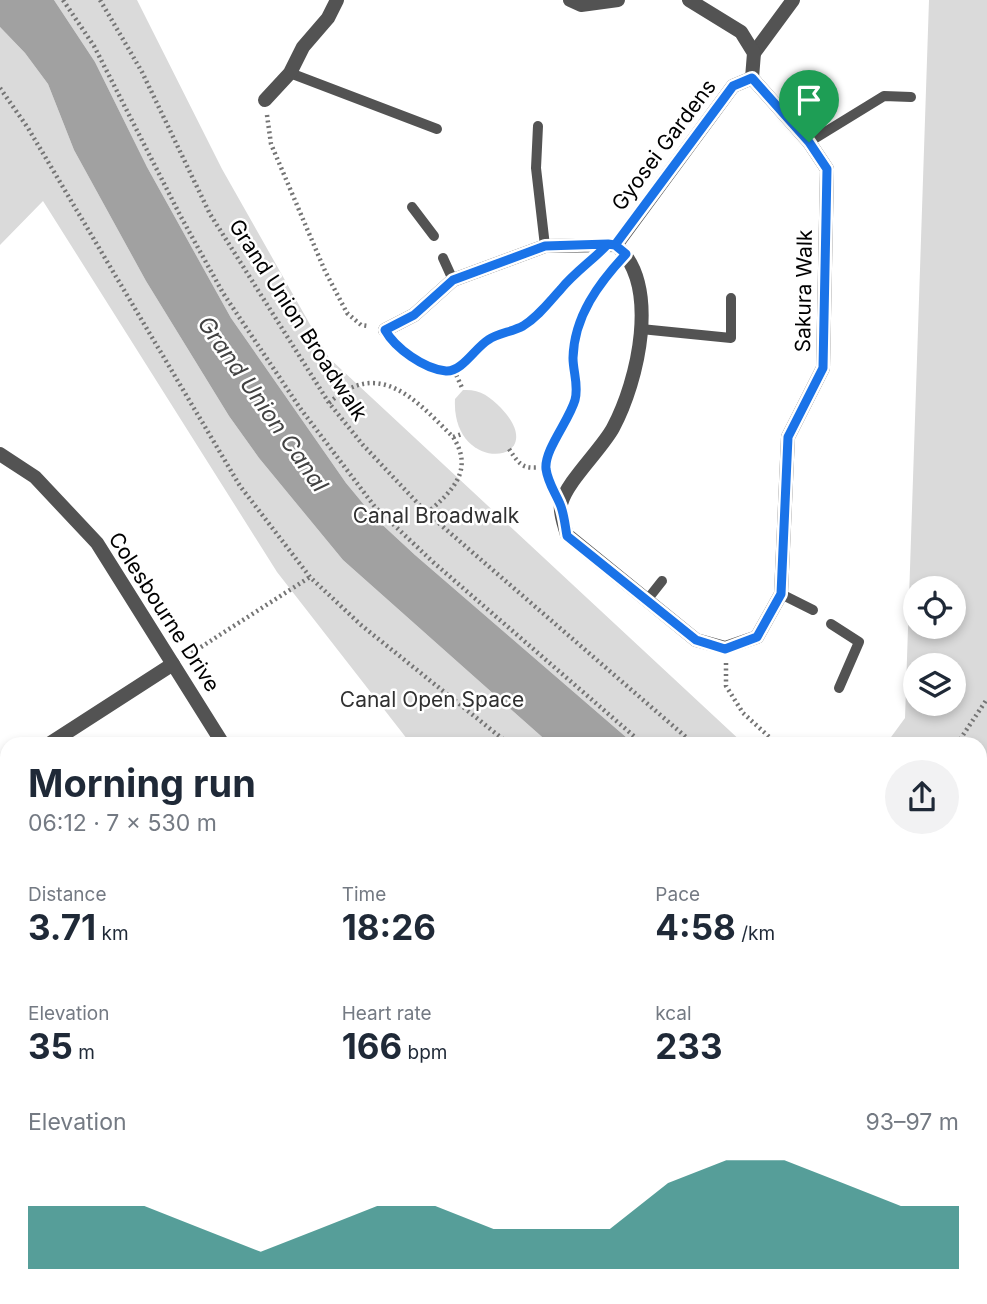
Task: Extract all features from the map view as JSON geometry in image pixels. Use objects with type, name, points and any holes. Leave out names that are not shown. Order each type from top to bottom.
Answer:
[{"type":"street","points":[[265,100],[290,73],[303,47],[328,18],[337,0]]},
{"type":"street","points":[[570,0],[581,5],[618,0]]},
{"type":"street","points":[[689,0],[741,33],[754,53]]},
{"type":"street","points":[[752,78],[754,53],[793,0]]},
{"type":"street","name":"Sakura Walk","points":[[725,649],[757,637],[781,594],[788,437],[823,368],[827,169],[809,142],[752,78]]},
{"type":"street","name":"Gyosei Gardens","points":[[616,248],[733,86],[752,78]]},
{"type":"street","points":[[385,330],[414,315],[453,280],[545,246],[616,248],[640,292],[642,329],[633,376],[613,428],[561,505],[567,536],[696,640],[725,649]]},
{"type":"street","name":"Colesbourne Drive","points":[[0,454],[34,477],[97,543],[219,737]]},
{"type":"street","points":[[60,737],[173,664]]},
{"type":"lane","points":[[290,73],[437,129]]},
{"type":"lane","points":[[809,142],[884,96],[911,97]]},
{"type":"lane","points":[[538,126],[536,168],[545,246]]},
{"type":"lane","points":[[412,207],[434,236]]},
{"type":"lane","points":[[443,258],[453,280]]},
{"type":"lane","points":[[642,329],[731,338],[732,298]]},
{"type":"lane","points":[[647,600],[662,580]]},
{"type":"lane","points":[[781,594],[813,610]]},
{"type":"lane","points":[[831,624],[859,642],[839,688]]},
{"type":"path","points":[[63,0],[94,46],[223,293],[300,408],[375,508],[433,562],[635,737]]},
{"type":"path","name":"Grand Union Broadwalk","points":[[100,0],[142,72],[210,214],[329,403],[363,445],[427,513],[686,737]]},
{"type":"path","points":[[0,88],[27,128],[240,486],[310,577],[361,625],[500,737]]},
{"type":"path","points":[[265,100],[271,144],[325,271],[347,313],[361,325],[385,330],[392,341],[408,355],[439,369],[454,370],[488,339],[523,326],[540,313],[561,289],[616,248]]},
{"type":"path","points":[[561,505],[551,488],[545,467],[549,452],[568,419],[575,399],[577,379],[573,359],[584,312],[616,248]]},
{"type":"path","points":[[454,370],[463,390]]},
{"type":"path","points":[[329,403],[342,390],[358,383],[370,382],[404,392],[453,437],[459,446],[462,461],[460,475],[452,491],[427,513]]},
{"type":"path","points":[[453,437],[462,434]]},
{"type":"path","points":[[509,449],[527,469],[545,467]]},
{"type":"path","points":[[173,664],[310,577]]},
{"type":"path","points":[[725,649],[726,686],[743,713],[770,737]]},
{"type":"path","points":[[963,737],[987,699]]},
{"type":"green space","name":"Canal Broadwalk","points":[[54,0],[137,0],[222,169],[329,358],[736,737],[626,737],[375,518],[346,483],[231,318],[147,167],[95,62]]},
{"type":"green space","points":[[929,0],[987,0],[987,737],[891,737],[905,716],[966,716],[966,653],[907,653],[908,639],[966,639],[966,576],[910,576]]},
{"type":"green space","name":"Canal Open Space","points":[[0,27],[25,53],[48,84],[74,150],[146,281],[229,416],[259,458],[343,560],[542,737],[406,737],[277,572],[43,201],[0,245]]},
{"type":"green space","points":[[463,390],[484,394],[501,408],[514,427],[516,441],[509,450],[496,454],[482,451],[468,441],[458,424],[455,399]]},
{"type":"water","name":"Grand Union Canal","points":[[0,0],[54,0],[95,62],[147,167],[231,318],[346,483],[375,518],[415,555],[626,737],[542,737],[343,560],[259,458],[229,416],[146,281],[74,150],[48,84],[25,53],[0,27]]},
{"type":"route","points":[[809,142],[752,78],[733,86],[615,245],[608,244],[545,246],[453,280],[414,315],[385,330],[392,341],[408,355],[446,371],[454,370],[488,339],[523,326],[540,313],[608,244],[615,245],[626,254],[597,287],[584,312],[573,359],[577,379],[575,399],[568,419],[549,452],[545,467],[551,488],[561,505],[567,536],[696,640],[725,649],[757,637],[781,594],[788,437],[823,368],[827,169],[809,142]]}]
